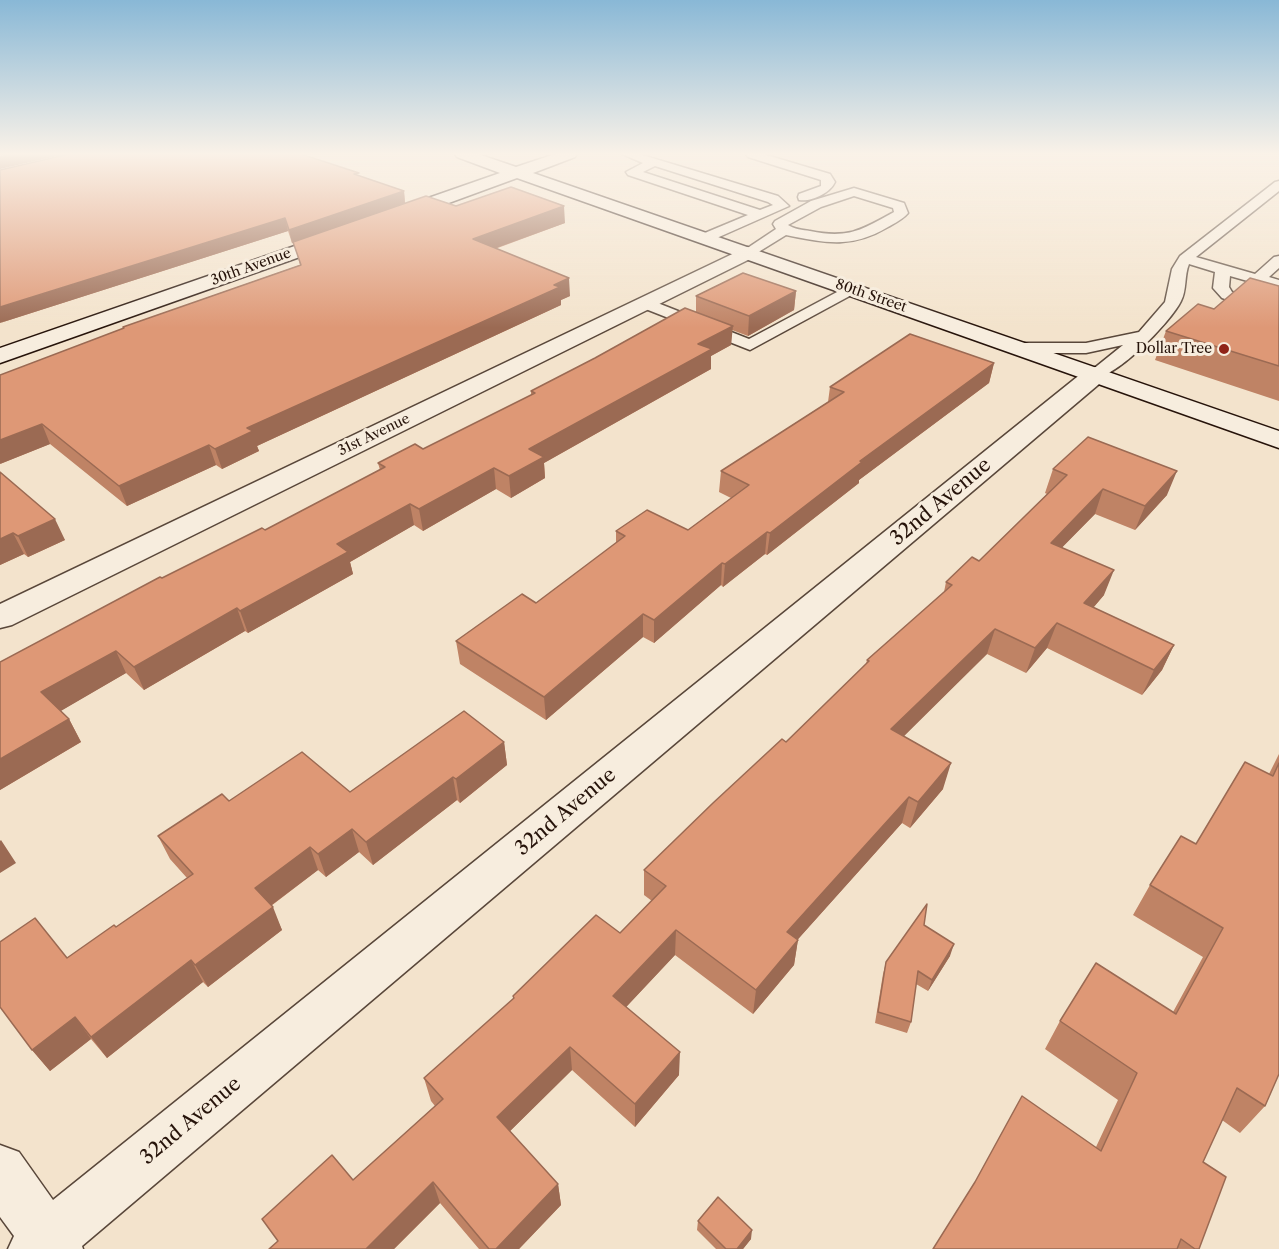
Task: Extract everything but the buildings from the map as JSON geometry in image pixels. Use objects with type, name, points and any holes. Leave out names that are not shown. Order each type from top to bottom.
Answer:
[{"type":"street","points":[[382,221],[407,212]]},
{"type":"street","name":"80th Street","points":[[631,212],[1279,440]]},
{"type":"street","name":"30th Avenue","points":[[0,356],[360,229]]},
{"type":"street","name":"31st Avenue","points":[[0,617],[747,253]]},
{"type":"street","name":"32nd Avenue","points":[[46,1246],[1096,374]]},
{"type":"street","points":[[0,1171],[46,1246]]},
{"type":"lane","points":[[751,212],[759,215]]},
{"type":"lane","points":[[705,238],[766,212]]},
{"type":"lane","points":[[784,230],[780,224],[801,212]]},
{"type":"lane","points":[[747,253],[784,230],[847,239],[866,233],[901,212]]},
{"type":"lane","points":[[1096,374],[1164,318],[1175,299],[1178,267],[1244,212]]},
{"type":"lane","points":[[1185,259],[1279,285]]},
{"type":"lane","points":[[1258,279],[1279,260]]},
{"type":"lane","points":[[1222,269],[1221,288],[1227,295],[1279,312]]},
{"type":"lane","points":[[644,303],[750,345],[852,289]]},
{"type":"lane","points":[[1022,348],[1086,348],[1144,336]]},
{"type":"place","name":"Dollar Tree","points":[[1224,349]]}]
